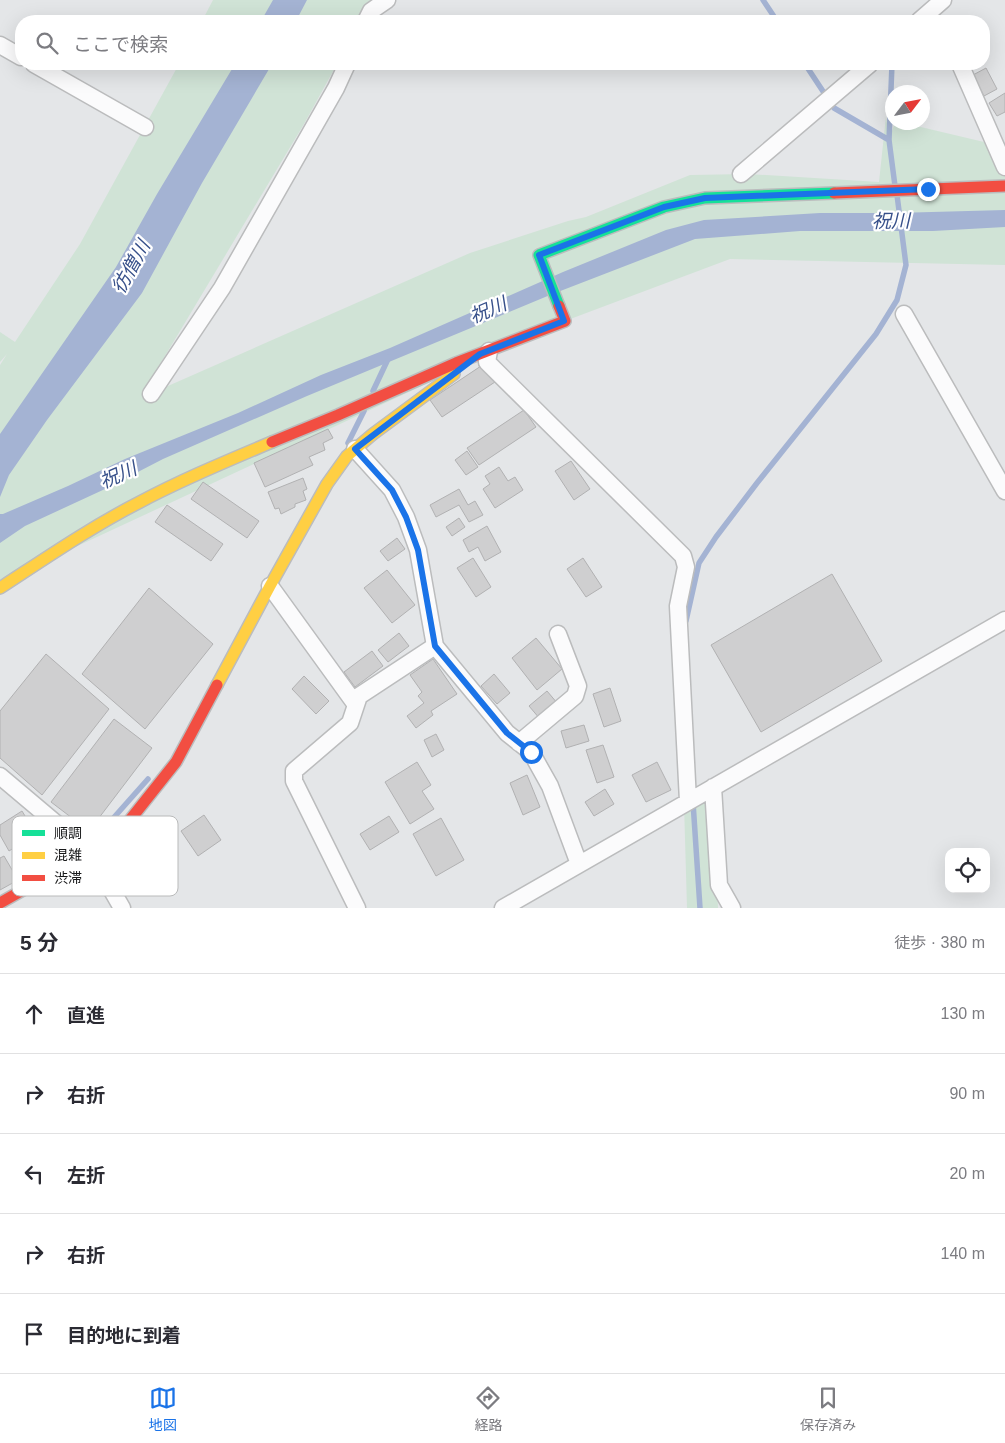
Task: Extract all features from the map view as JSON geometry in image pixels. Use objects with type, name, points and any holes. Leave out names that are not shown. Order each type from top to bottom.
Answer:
[{"type":"street","points":[[369,15],[371,11],[387,0]]},
{"type":"street","points":[[0,44],[15,53]]},
{"type":"street","points":[[45,70],[146,127]]},
{"type":"street","points":[[151,394],[222,288],[329,100],[344,70]]},
{"type":"street","points":[[741,174],[863,70]]},
{"type":"street","points":[[963,70],[1005,167]]},
{"type":"street","points":[[0,588],[72,540],[139,502],[210,468],[484,352],[564,321],[539,255],[664,207],[705,198],[1005,186]]},
{"type":"street","points":[[904,314],[1005,491]]},
{"type":"street","points":[[133,816],[176,762],[270,586],[327,484],[346,456],[484,352]]},
{"type":"street","points":[[484,352],[487,362],[683,556],[686,567],[678,606],[688,801]]},
{"type":"street","points":[[355,449],[392,490],[406,517],[418,550],[435,646],[507,733],[531,752],[550,786],[579,864]]},
{"type":"street","points":[[270,586],[356,705]]},
{"type":"street","points":[[502,908],[1005,620]]},
{"type":"street","points":[[519,743],[575,696],[578,686],[558,634]]},
{"type":"street","points":[[358,908],[294,781],[294,771],[350,723],[359,696],[435,646]]},
{"type":"street","points":[[0,776],[47,816]]},
{"type":"street","points":[[0,786],[20,793]]},
{"type":"street","points":[[713,787],[719,885],[732,908]]},
{"type":"street","points":[[0,903],[12,895]]},
{"type":"street","points":[[115,896],[122,908]]},
{"type":"green space","points":[[213,0],[373,0],[364,15],[205,15]]},
{"type":"green space","points":[[176,70],[334,70],[304,124],[156,371],[152,393],[470,253],[568,221],[586,217],[690,175],[748,174],[879,182],[885,125],[889,139],[892,130],[930,129],[1005,147],[1005,265],[730,259],[549,327],[0,582],[0,365],[7,354],[0,362],[0,332],[15,342],[80,244]]},
{"type":"green space","points":[[713,787],[718,908],[687,908],[684,804]]},
{"type":"water","points":[[273,0],[307,0],[299,15],[264,15]]},
{"type":"water","name":"彷僧川","points":[[231,70],[268,70],[202,183],[142,293],[47,420],[9,475],[0,497],[0,434],[116,267],[157,194]]},
{"type":"water","name":"祝川","points":[[1005,210],[1005,227],[933,231],[800,231],[695,239],[550,295],[307,396],[163,459],[105,489],[25,526],[0,543],[0,514],[68,486],[125,459],[238,413],[321,375],[390,348],[563,272],[666,230],[704,220],[820,213]]},
{"type":"building","points":[[982,70],[987,70],[997,89],[984,96],[973,75]]},
{"type":"building","points":[[1005,93],[1005,112],[997,116],[989,103]]},
{"type":"building","points":[[487,362],[498,380],[442,417],[430,400]]},
{"type":"building","points":[[524,410],[536,427],[479,465],[467,448]]},
{"type":"building","points":[[328,429],[333,438],[323,443],[325,450],[309,457],[313,465],[265,487],[254,463]]},
{"type":"building","points":[[467,451],[478,467],[466,475],[455,460]]},
{"type":"building","points":[[571,461],[590,489],[574,500],[555,471]]},
{"type":"building","points":[[499,467],[508,481],[515,477],[523,490],[495,508],[483,489],[490,484],[485,476]]},
{"type":"building","points":[[303,478],[307,489],[303,491],[306,500],[295,504],[295,507],[281,514],[279,508],[275,509],[268,492]]},
{"type":"building","points":[[203,482],[259,521],[247,538],[191,499]]},
{"type":"building","points":[[459,489],[468,505],[475,501],[483,515],[469,522],[459,505],[436,517],[430,505]]},
{"type":"building","points":[[167,505],[223,544],[211,561],[155,522]]},
{"type":"building","points":[[459,518],[465,527],[452,536],[446,527]]},
{"type":"building","points":[[487,526],[501,552],[485,561],[478,547],[469,552],[463,540]]},
{"type":"building","points":[[397,538],[405,549],[388,561],[380,551]]},
{"type":"building","points":[[473,558],[491,587],[476,597],[457,568]]},
{"type":"building","points":[[583,558],[602,587],[586,597],[567,569]]},
{"type":"building","points":[[387,570],[415,605],[392,623],[364,588]]},
{"type":"building","points":[[832,574],[882,661],[761,732],[711,645]]},
{"type":"building","points":[[149,588],[213,644],[145,729],[82,674]]},
{"type":"building","points":[[399,633],[409,646],[388,662],[378,650]]},
{"type":"building","points":[[536,638],[562,669],[537,690],[512,658]]},
{"type":"building","points":[[372,651],[383,666],[355,687],[344,672]]},
{"type":"building","points":[[46,654],[109,709],[42,795],[0,758],[0,711]]},
{"type":"building","points":[[433,659],[457,694],[431,711],[433,715],[416,728],[407,716],[424,703],[418,696],[422,692],[410,675]]},
{"type":"building","points":[[494,674],[510,693],[497,704],[481,686]]},
{"type":"building","points":[[304,676],[329,701],[316,714],[292,689]]},
{"type":"building","points":[[610,688],[621,721],[604,727],[593,694]]},
{"type":"building","points":[[547,691],[558,704],[540,719],[529,706]]},
{"type":"building","points":[[114,719],[152,748],[100,816],[69,816],[51,802]]},
{"type":"building","points":[[584,725],[589,741],[566,748],[561,731]]},
{"type":"building","points":[[436,734],[444,750],[432,757],[424,740]]},
{"type":"building","points":[[603,745],[614,777],[597,783],[586,750]]},
{"type":"building","points":[[417,762],[431,785],[422,791],[434,809],[410,824],[385,782]]},
{"type":"building","points":[[657,762],[671,790],[646,802],[632,775]]},
{"type":"building","points":[[527,775],[540,807],[523,815],[510,783]]},
{"type":"building","points":[[605,789],[614,804],[594,816],[585,802]]},
{"type":"building","points":[[22,811],[25,816],[14,816]]},
{"type":"building","points":[[204,815],[221,840],[198,856],[181,831]]},
{"type":"building","points":[[389,816],[399,832],[370,850],[360,834]]},
{"type":"building","points":[[12,817],[12,849],[9,851],[0,835],[0,825]]},
{"type":"building","points":[[441,818],[464,860],[436,876],[413,834]]},
{"type":"building","points":[[4,856],[12,870],[12,883],[0,890],[0,858]]},
{"type":"waterway","points":[[763,0],[773,15]]},
{"type":"waterway","points":[[809,70],[834,108],[889,140]]},
{"type":"waterway","points":[[892,70],[889,140],[895,186]]},
{"type":"waterway","name":"祝川","points":[[686,621],[699,563],[716,537],[876,334],[897,300],[906,265],[897,195]]},
{"type":"waterway","points":[[373,391],[389,357]]},
{"type":"waterway","points":[[348,443],[364,411]]},
{"type":"waterway","points":[[115,816],[148,779]]},
{"type":"waterway","points":[[693,802],[700,908]]},
{"type":"traffic: fast","points":[[559,306],[539,255],[664,207],[705,198],[834,193]]},
{"type":"traffic: slow","points":[[217,685],[327,484],[347,456],[373,434],[454,374]]},
{"type":"traffic: slow","points":[[0,588],[69,543],[122,512],[189,478],[272,442]]},
{"type":"traffic: jam","points":[[834,193],[1005,186]]},
{"type":"traffic: jam","points":[[272,442],[456,363],[565,321],[559,306]]},
{"type":"traffic: jam","points":[[133,816],[176,762],[217,685]]},
{"type":"traffic: jam","points":[[0,903],[12,896]]},
{"type":"route","points":[[531,752],[507,733],[435,646],[418,550],[406,517],[392,490],[355,449],[480,354],[564,321],[539,255],[664,207],[705,198],[928,189]]}]
